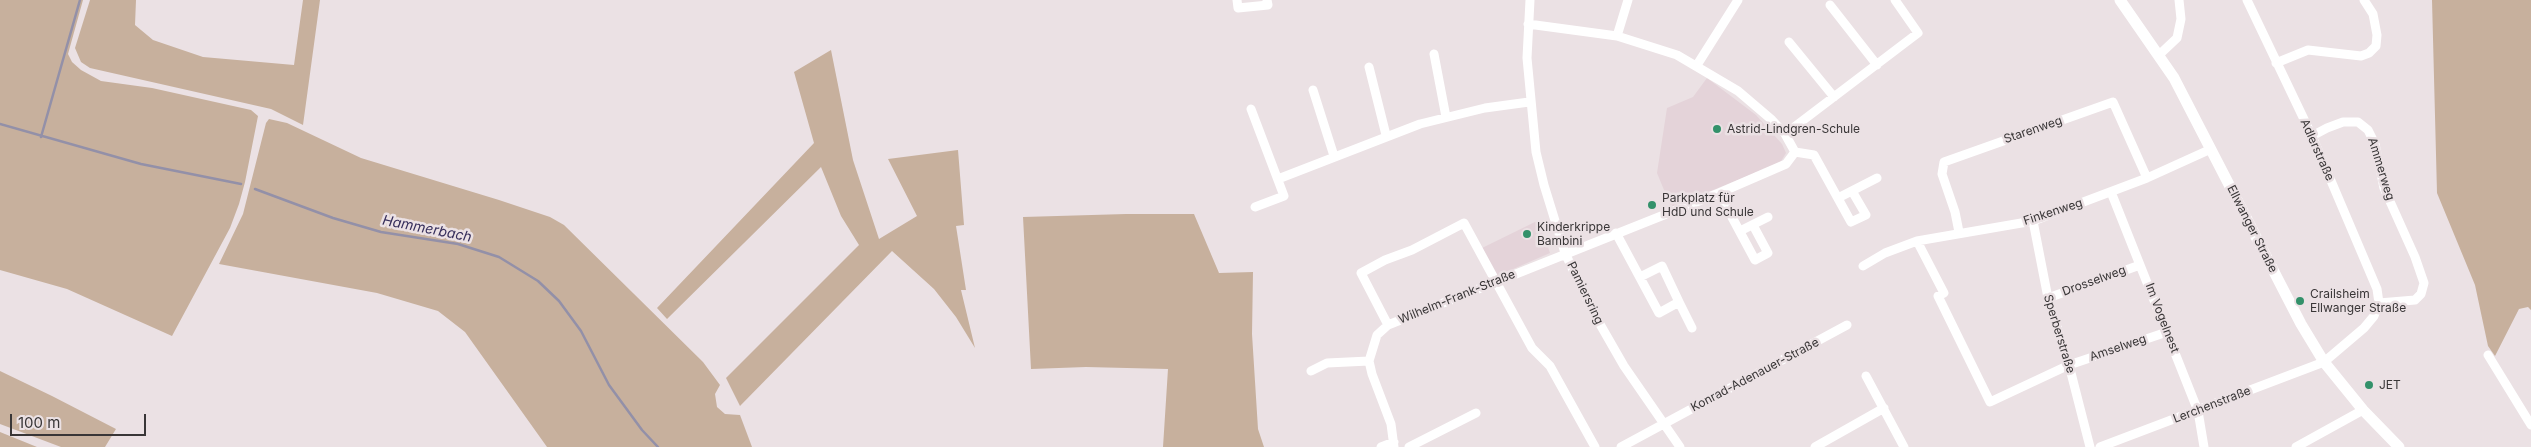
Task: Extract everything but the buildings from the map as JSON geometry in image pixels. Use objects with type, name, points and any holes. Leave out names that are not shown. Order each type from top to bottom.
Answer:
[{"type":"main road","name":"Ellwanger Straße","points":[[2120,0],[2160,54],[2211,148],[2292,308],[2324,362],[2363,410],[2399,447]]},
{"type":"street","points":[[1237,0],[1238,8],[1268,5],[1267,0]]},
{"type":"street","name":"Pamiersring","points":[[1530,0],[1528,24],[1530,102],[1536,152],[1565,253],[1593,312],[1624,366],[1680,447]]},
{"type":"street","points":[[1616,36],[1628,0]]},
{"type":"street","points":[[1697,65],[1738,0]]},
{"type":"street","points":[[1785,134],[1918,33],[1895,0]]},
{"type":"street","points":[[2160,54],[2177,38],[2180,0]]},
{"type":"street","name":"Adlerstraße","points":[[2247,0],[2312,136],[2377,289],[2379,303]]},
{"type":"street","points":[[2276,63],[2308,50],[2361,56],[2368,53],[2376,46],[2378,35],[2373,14],[2364,0]]},
{"type":"street","points":[[1830,5],[1877,65]]},
{"type":"street","points":[[1528,24],[1616,36],[1677,55],[1697,65],[1738,91],[1772,120],[1785,134],[1795,152],[1814,154],[1851,222],[1866,215],[1852,191]]},
{"type":"street","points":[[1789,42],[1834,97]]},
{"type":"street","points":[[1434,54],[1446,117]]},
{"type":"street","points":[[1369,67],[1386,135]]},
{"type":"street","points":[[1313,90],[1334,156]]},
{"type":"street","points":[[1278,179],[1386,135],[1446,117],[1485,108],[1530,102]]},
{"type":"street","name":"Starenweg","points":[[1959,232],[1942,174],[1944,162],[2113,102],[2147,178]]},
{"type":"street","points":[[1251,109],[1284,196],[1255,207]]},
{"type":"street","name":"Ammerweg","points":[[2312,136],[2343,122],[2358,122],[2368,130],[2375,144],[2384,188],[2415,257],[2424,283],[2421,294],[2415,300],[2379,303]]},
{"type":"street","name":"Finkenweg","points":[[1862,266],[1885,253],[1917,240],[2032,221],[2147,178],[2211,148]]},
{"type":"street","name":"Wilhelm-Frank-Straße","points":[[1369,361],[1377,335],[1388,325],[1719,193],[1786,164],[1795,152]]},
{"type":"street","points":[[1838,198],[1877,178]]},
{"type":"street","name":"Im Vogelnest","points":[[2111,192],[2198,411],[2204,447]]},
{"type":"street","points":[[1719,193],[1755,260],[1768,253],[1753,225]]},
{"type":"street","points":[[1740,231],[1768,217]]},
{"type":"street","name":"Sperberstraße","points":[[2032,221],[2048,298],[2069,365],[2090,447]]},
{"type":"street","points":[[1388,325],[1361,272],[1385,260],[1412,250],[1464,223],[1532,348],[1550,366],[1595,447]]},
{"type":"street","points":[[1616,233],[1658,313],[1679,302]]},
{"type":"street","name":"Amselweg","points":[[1917,240],[1944,293],[1938,296],[1990,402],[2069,365],[2167,332]]},
{"type":"street","name":"Drosselweg","points":[[2048,298],[2140,265]]},
{"type":"street","points":[[1640,278],[1662,266],[1692,328]]},
{"type":"street","name":"Lerchenstraße","points":[[2100,447],[2324,362],[2364,328],[2374,316],[2379,303]]},
{"type":"street","name":"Konrad-Adenauer-Straße","points":[[1664,424],[1847,326]]},
{"type":"street","points":[[2488,355],[2531,425]]},
{"type":"street","points":[[1311,371],[1327,363],[1369,361],[1391,424],[1394,444],[1381,447]]},
{"type":"street","points":[[1866,376],[1904,447]]},
{"type":"street","points":[[1815,447],[1884,408]]},
{"type":"street","points":[[2296,447],[2363,410]]},
{"type":"street","points":[[1409,447],[1476,412]]},
{"type":"street","points":[[1620,447],[1664,424]]},
{"type":"shaded area","points":[[0,0],[83,0],[68,54],[72,62],[81,70],[101,81],[152,88],[251,110],[258,116],[245,182],[230,228],[172,336],[67,289],[0,270]]},
{"type":"shaded area","points":[[90,0],[136,0],[135,25],[153,40],[203,57],[294,65],[303,0],[320,0],[303,125],[271,109],[90,68],[81,62],[75,48]]},
{"type":"shaded area","points":[[2432,0],[2531,0],[2531,310],[2528,307],[2519,309],[2495,356],[2488,346],[2475,285],[2437,193]]},
{"type":"shaded area","points":[[831,50],[853,160],[879,239],[917,216],[888,159],[958,150],[964,225],[956,226],[966,290],[961,290],[975,348],[956,317],[934,289],[892,251],[740,406],[726,378],[859,245],[841,216],[821,167],[667,319],[657,308],[814,143],[794,72]]},
{"type":"shaded area","name":"Astrid-Lindgren-Schule","points":[[1707,78],[1756,115],[1782,144],[1786,153],[1780,163],[1671,207],[1657,173],[1667,108],[1693,97]]},
{"type":"shaded area","points":[[269,119],[287,123],[361,158],[499,200],[550,217],[564,225],[703,362],[720,385],[715,394],[717,407],[725,414],[740,415],[752,447],[547,447],[465,332],[438,311],[377,293],[219,264],[243,214],[266,123]]},
{"type":"shaded area","points":[[1194,214],[1219,273],[1253,272],[1252,334],[1258,429],[1264,447],[1163,447],[1168,369],[1086,367],[1031,369],[1023,217]]},
{"type":"shaded area","name":"Kinderkrippe Bambini","points":[[1539,220],[1550,253],[1497,276],[1482,248]]},
{"type":"shaded area","points":[[0,371],[116,429],[105,447],[61,447],[0,424]]},
{"type":"shaded area","points":[[0,432],[37,447],[0,447]]},
{"type":"waterway","points":[[41,137],[80,0]]},
{"type":"waterway","name":"Hammerbach","points":[[0,124],[141,164],[241,184]]},
{"type":"waterway","name":"Hammerbach","points":[[255,189],[333,218],[381,232],[458,244],[499,257],[538,281],[559,301],[581,331],[609,385],[642,430],[658,447]]},
{"type":"place","name":"Astrid-Lindgren-Schule","points":[[1717,129]]},
{"type":"place","name":"Parkplatz für HdD und Schule","points":[[1652,205]]},
{"type":"place","name":"Kinderkrippe Bambini","points":[[1527,234]]},
{"type":"place","name":"Crailsheim Ellwanger Straße","points":[[2300,301]]},
{"type":"place","name":"JET","points":[[2369,385]]}]
